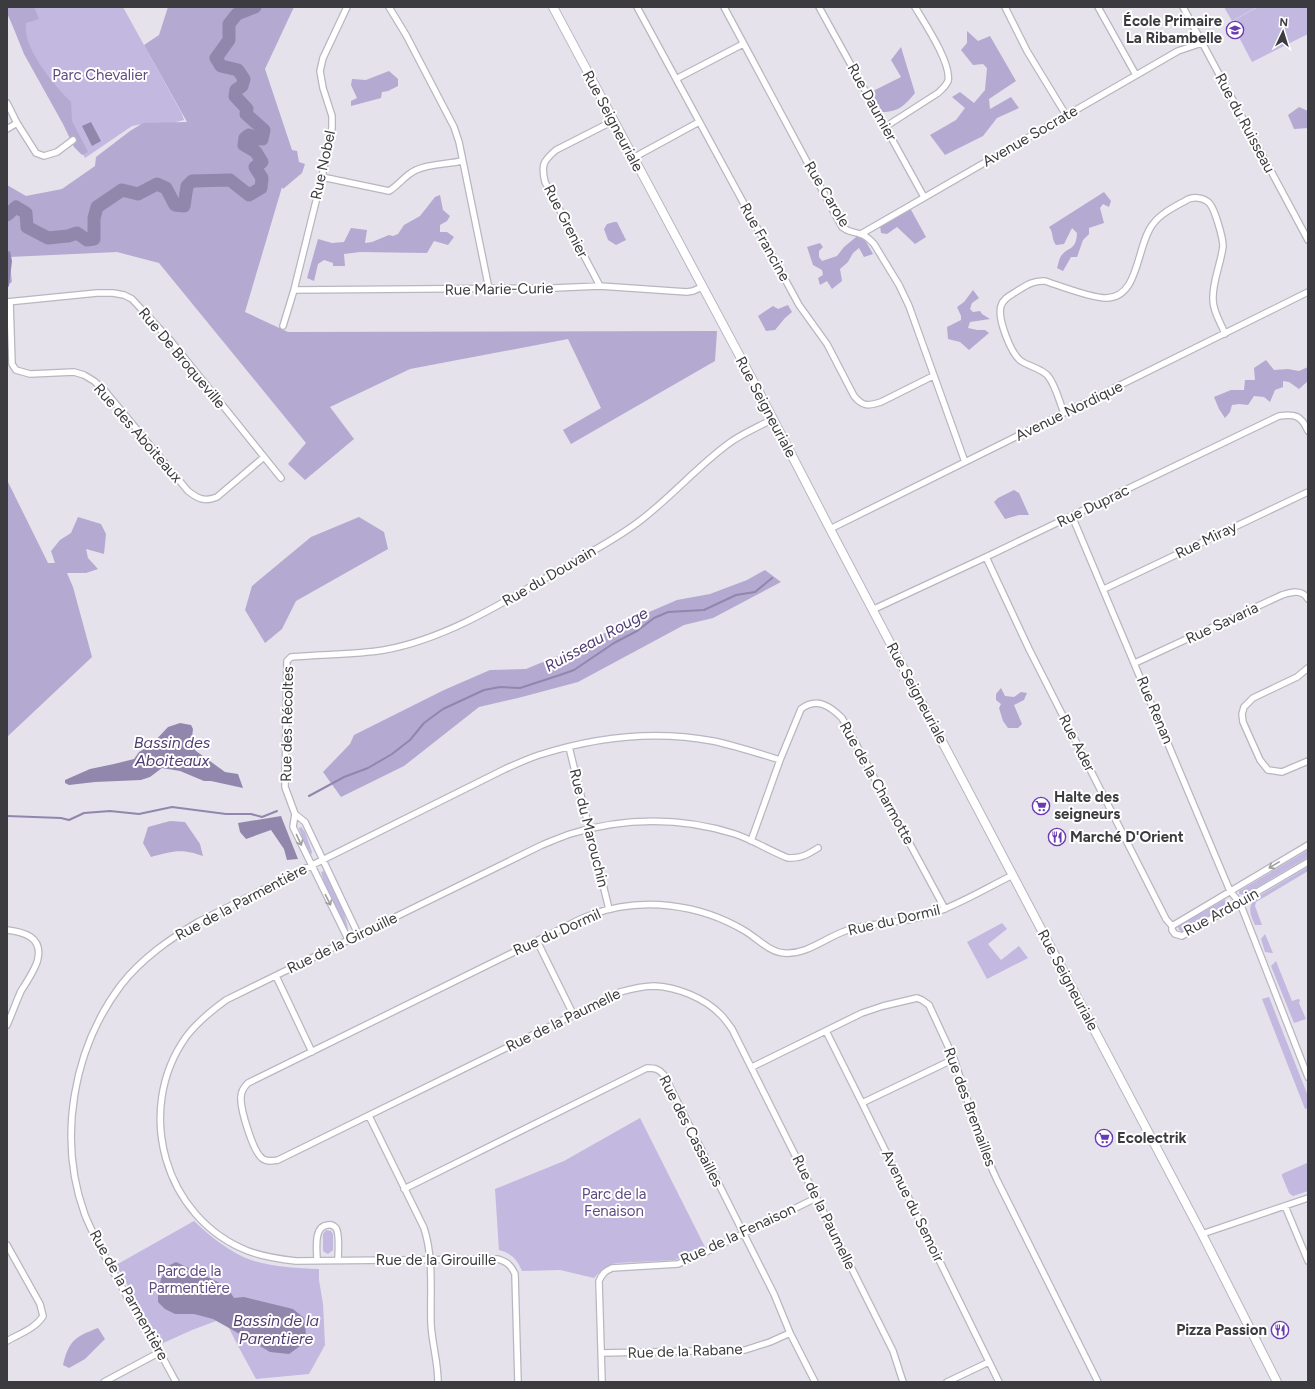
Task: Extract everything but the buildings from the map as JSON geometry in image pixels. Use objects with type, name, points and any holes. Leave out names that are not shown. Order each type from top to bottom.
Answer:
[{"type":"street","name":"Rue Nobel","points":[[283,326],[294,290],[322,177],[332,128],[332,116],[322,88],[320,71],[323,58],[347,7]]},
{"type":"street","points":[[389,7],[406,35],[454,127],[459,142],[489,289]]},
{"type":"street","name":"Rue Seigneuriale","points":[[553,7],[773,419],[872,610],[1202,1234],[1277,1382]]},
{"type":"street","name":"Rue Francine","points":[[637,7],[799,305],[827,344],[854,396],[859,402],[866,405],[881,402],[933,376]]},
{"type":"street","name":"Rue Carole","points":[[724,7],[842,227],[848,231],[861,234],[874,244],[899,285],[909,306],[965,462]]},
{"type":"street","name":"Rue Daumier","points":[[819,7],[924,197]]},
{"type":"street","points":[[885,127],[938,93],[946,86],[948,79],[945,62],[915,7]]},
{"type":"street","points":[[1005,7],[1027,51],[1066,115]]},
{"type":"street","points":[[1098,7],[1136,75]]},
{"type":"street","name":"Rue du Ruisseau","points":[[1182,7],[1308,240]]},
{"type":"street","name":"Avenue Socrate","points":[[861,234],[1178,51],[1202,43]]},
{"type":"street","points":[[676,79],[743,44]]},
{"type":"street","points":[[7,103],[17,123],[36,153],[44,156],[57,152],[73,140]]},
{"type":"street","name":"Rue Grenier","points":[[600,286],[545,182],[543,164],[556,150],[613,121]]},
{"type":"street","points":[[633,158],[699,122]]},
{"type":"street","points":[[7,129],[17,123]]},
{"type":"street","points":[[322,177],[389,191],[416,170],[462,161]]},
{"type":"street","points":[[1064,413],[1052,383],[1047,376],[1041,371],[1021,361],[1015,354],[1001,325],[1001,305],[1006,298],[1037,280],[1045,281],[1097,297],[1106,298],[1118,295],[1125,290],[1131,282],[1148,232],[1153,224],[1161,216],[1186,200],[1194,198],[1206,200],[1211,205],[1221,232],[1223,248],[1213,292],[1213,301],[1214,309],[1225,334]]},
{"type":"street","name":"Rue Marie-Curie","points":[[294,290],[489,289],[600,286],[687,292],[693,291],[702,286]]},
{"type":"street","name":"Avenue Nordique","points":[[830,529],[1308,292]]},
{"type":"street","name":"Rue De Broqueville","points":[[8,302],[97,293],[113,293],[124,295],[132,299],[170,340],[281,478]]},
{"type":"street","name":"Rue des Aboiteaux","points":[[8,302],[12,364],[16,370],[30,374],[74,372],[94,382],[105,391],[188,491],[194,496],[209,500],[217,497],[264,457]]},
{"type":"street","name":"Rue Duprac","points":[[872,610],[986,557],[1279,416],[1296,416],[1302,420],[1308,431]]},
{"type":"street","name":"Rue du Douvain","points":[[290,657],[385,650],[417,641],[460,625],[502,603],[613,539],[642,519],[705,462],[729,444],[773,419]]},
{"type":"street","name":"Rue Miray","points":[[1104,589],[1308,492]]},
{"type":"street","name":"Rue Renan","points":[[1072,516],[1230,891],[1240,903],[1308,1077]]},
{"type":"street","name":"Rue Ader","points":[[986,557],[1029,649],[1166,919],[1172,926]]},
{"type":"street","name":"Rue Savaria","points":[[1135,663],[1282,595],[1291,592],[1300,592],[1307,596],[1308,599]]},
{"type":"street","name":"Rue des Récoltes","points":[[290,657],[287,661],[285,787],[295,814],[293,827],[348,939]]},
{"type":"street","points":[[1308,668],[1297,677],[1253,698],[1244,707],[1242,714],[1243,722],[1260,760],[1268,770],[1282,772],[1308,761]]},
{"type":"street","name":"Rue de la Charmotte","points":[[751,841],[780,760],[801,709],[807,705],[816,703],[826,705],[833,709],[842,718],[945,908]]},
{"type":"street","name":"Rue de la Parmentière","points":[[176,1382],[102,1252],[86,1215],[77,1189],[72,1155],[73,1111],[78,1077],[90,1040],[106,1008],[122,984],[145,960],[166,943],[198,922],[505,769],[538,755],[614,738],[671,736],[712,741],[780,760]]},
{"type":"street","name":"Rue du Marouchin","points":[[569,747],[609,909]]},
{"type":"street","name":"Rue des Récoltes","points":[[295,814],[305,822],[358,934]]},
{"type":"street","name":"Rue de la Girouille","points":[[518,1382],[515,1274],[512,1266],[506,1262],[498,1259],[296,1261],[269,1258],[248,1251],[230,1242],[212,1229],[198,1216],[184,1200],[172,1180],[164,1155],[160,1132],[160,1109],[165,1080],[174,1057],[186,1036],[205,1016],[226,1000],[542,845],[570,834],[610,825],[633,822],[679,822],[721,830],[751,841],[788,858],[805,856],[818,848]]},
{"type":"street","name":"Rue Ardouin","points":[[1308,845],[1176,922],[1172,926],[1172,930],[1175,934],[1182,936],[1308,862]]},
{"type":"street","name":"Rue du Dormil","points":[[312,1052],[537,940],[590,915],[609,909],[633,905],[656,904],[698,910],[719,917],[746,931],[770,949],[781,953],[794,954],[809,949],[851,929],[895,922],[931,914],[1013,875]]},
{"type":"street","points":[[7,930],[26,933],[32,937],[37,943],[38,959],[20,993],[7,1025]]},
{"type":"street","points":[[537,940],[573,1014]]},
{"type":"street","points":[[276,976],[312,1052]]},
{"type":"street","name":"Rue de la Paumelle","points":[[312,1052],[248,1083],[243,1089],[240,1096],[242,1110],[248,1131],[261,1158],[269,1161],[278,1160],[620,992],[635,988],[653,986],[669,988],[704,1001],[721,1014],[732,1030],[752,1067],[893,1351],[903,1382]]},
{"type":"street","name":"Rue des Bremailles","points":[[752,1067],[869,1010],[916,998],[929,1005],[954,1059],[984,1151],[1098,1382]]},
{"type":"street","name":"Avenue du Semoir","points":[[826,1031],[999,1382]]},
{"type":"street","points":[[862,1102],[954,1059]]},
{"type":"street","name":"Rue des Cassailles","points":[[404,1189],[647,1068],[659,1070],[664,1075],[774,1294],[790,1333],[815,1382]]},
{"type":"street","points":[[368,1116],[424,1228],[428,1242],[430,1259],[431,1325],[438,1382]]},
{"type":"street","name":"Rue de la Fenaison","points":[[602,1382],[599,1282],[605,1271],[612,1268],[678,1264],[708,1251],[816,1198]]},
{"type":"street","points":[[1202,1234],[1308,1198]]},
{"type":"street","points":[[1285,1206],[1308,1261]]},
{"type":"street","points":[[317,1260],[317,1234],[320,1228],[331,1224],[336,1228],[338,1234],[338,1260]]},
{"type":"street","points":[[7,1245],[40,1304],[42,1316],[40,1321],[36,1324],[7,1341]]},
{"type":"street","name":"Rue de la Rabane","points":[[601,1353],[745,1350],[770,1342],[790,1333]]},
{"type":"street","points":[[104,1382],[160,1352]]},
{"type":"street","points":[[947,1382],[989,1362]]},
{"type":"green space","name":"Parc Chevalier","points":[[7,7],[123,7],[184,120],[156,127],[147,123],[132,126],[85,158],[7,14]]},
{"type":"green space","name":"École Primaire La Ribambelle","points":[[1224,7],[1257,7],[1232,21]]},
{"type":"green space","points":[[1258,7],[1308,7],[1308,34],[1252,62],[1231,22]]},
{"type":"green space","points":[[301,827],[305,832],[312,852],[311,855],[304,843],[299,828]]},
{"type":"green space","points":[[1308,850],[1308,857],[1244,895],[1239,894],[1239,891]]},
{"type":"green space","points":[[1308,867],[1308,871],[1256,902],[1255,906],[1262,925],[1255,925],[1250,909],[1254,899]]},
{"type":"green space","points":[[324,871],[344,912],[348,929],[345,927],[325,886],[321,872]]},
{"type":"green space","points":[[1224,900],[1228,901],[1227,905],[1182,932],[1179,930],[1178,927],[1180,925]]},
{"type":"green space","points":[[1002,923],[1007,929],[988,944],[1001,960],[1019,946],[1028,958],[987,979],[967,942]]},
{"type":"green space","points":[[1265,934],[1273,953],[1265,952],[1261,939]]},
{"type":"green space","points":[[1276,961],[1292,1001],[1298,999],[1300,1000],[1299,1003],[1306,1019],[1294,1023],[1271,966]]},
{"type":"green space","points":[[1269,997],[1308,1096],[1308,1108],[1305,1109],[1262,999]]},
{"type":"green space","name":"Parc de la Fenaison","points":[[640,1118],[705,1247],[675,1260],[613,1264],[604,1268],[594,1278],[560,1270],[522,1271],[513,1257],[499,1250],[495,1189],[564,1161]]},
{"type":"green space","points":[[1307,1163],[1308,1191],[1293,1196],[1289,1193],[1282,1174]]},
{"type":"green space","name":"Parc de la Parmentière","points":[[194,1221],[221,1244],[243,1257],[276,1266],[319,1269],[319,1280],[323,1304],[325,1345],[309,1374],[256,1379],[224,1318],[161,1344],[116,1265]]},
{"type":"green space","points":[[326,1230],[331,1231],[333,1234],[333,1250],[328,1254],[323,1250],[323,1234]]},
{"type":"shaded area","points":[[7,7],[34,7],[39,19],[26,23],[26,33],[29,44],[48,76],[71,102],[72,121],[88,152],[82,155],[74,147],[63,124],[24,54],[7,12]]},
{"type":"shaded area","points":[[168,7],[294,7],[265,69],[292,150],[297,151],[299,162],[305,164],[302,173],[283,189],[282,187],[245,312],[288,332],[717,331],[715,361],[571,444],[563,430],[601,408],[568,339],[410,369],[330,407],[354,439],[305,480],[288,464],[306,443],[159,263],[117,252],[9,257],[12,282],[7,285],[7,185],[26,196],[62,189],[95,166],[96,157],[143,123],[187,122],[144,45],[159,35]]},
{"type":"shaded area","points":[[967,31],[978,41],[990,36],[1016,81],[989,99],[990,109],[1011,97],[1019,108],[997,118],[983,136],[945,155],[930,135],[956,120],[965,108],[952,97],[960,92],[974,103],[985,90],[987,68],[983,64],[973,65],[961,50],[967,43]]},
{"type":"shaded area","points":[[901,47],[915,93],[901,107],[893,111],[882,112],[871,92],[901,77],[891,60]]},
{"type":"shaded area","points":[[389,71],[398,79],[398,86],[382,92],[381,98],[351,106],[351,101],[357,98],[351,85],[352,79],[366,80]]},
{"type":"shaded area","points":[[1299,107],[1308,111],[1308,128],[1294,129],[1288,115]]},
{"type":"shaded area","points":[[1104,192],[1111,201],[1109,207],[1103,204],[1100,208],[1104,223],[1089,228],[1089,234],[1083,240],[1077,257],[1071,257],[1063,271],[1057,268],[1061,256],[1074,245],[1077,233],[1072,228],[1064,244],[1056,245],[1049,227]]},
{"type":"shaded area","points":[[440,195],[443,210],[450,216],[447,221],[440,225],[440,232],[447,232],[454,237],[448,245],[434,241],[427,253],[360,252],[344,254],[345,266],[333,266],[333,263],[324,260],[318,264],[314,281],[307,278],[318,239],[332,243],[344,242],[351,228],[367,230],[365,243],[372,242],[389,235],[393,236],[398,234],[404,225],[420,216],[435,197]]},
{"type":"shaded area","points":[[910,208],[926,237],[915,244],[897,227],[887,234],[881,233],[880,226]]},
{"type":"shaded area","points":[[617,222],[626,240],[616,245],[608,240],[604,229],[607,224]]},
{"type":"shaded area","points":[[861,233],[873,254],[864,257],[859,248],[853,253],[848,262],[840,269],[842,281],[832,289],[827,281],[820,285],[818,278],[823,275],[822,270],[813,265],[807,247],[820,243],[823,247],[819,251],[819,257],[822,261],[837,256],[844,247]]},
{"type":"shaded area","points":[[973,290],[979,298],[972,303],[970,309],[973,312],[980,311],[990,319],[970,322],[968,328],[985,330],[989,333],[969,350],[960,342],[948,339],[947,327],[961,320],[957,307],[964,302]]},
{"type":"shaded area","points":[[788,305],[792,312],[775,330],[766,331],[758,316],[773,306],[778,309]]},
{"type":"shaded area","points":[[1266,360],[1274,370],[1288,369],[1299,371],[1308,367],[1308,381],[1299,389],[1289,382],[1283,381],[1283,387],[1275,390],[1270,402],[1264,397],[1254,396],[1248,405],[1232,405],[1230,412],[1225,418],[1214,397],[1231,390],[1244,390],[1245,380],[1255,380],[1254,368]]},
{"type":"shaded area","points":[[7,480],[48,563],[55,563],[51,551],[60,540],[71,533],[78,517],[101,524],[106,534],[104,554],[86,549],[88,558],[98,569],[86,573],[67,573],[73,587],[92,657],[7,737]]},
{"type":"shaded area","points":[[1014,490],[1019,493],[1029,515],[1019,515],[1005,519],[994,502],[998,498]]},
{"type":"shaded area","points":[[359,517],[384,532],[388,549],[296,601],[282,629],[265,643],[245,610],[252,586],[311,537]]},
{"type":"shaded area","points":[[765,570],[781,582],[713,618],[684,625],[578,682],[479,707],[404,766],[341,797],[323,772],[350,744],[354,735],[444,690],[490,670],[526,669],[584,645],[619,625],[677,600],[710,594],[747,580]]},
{"type":"shaded area","points":[[1001,688],[1005,696],[1014,697],[1021,692],[1027,693],[1024,700],[1014,705],[1022,724],[1018,728],[1008,728],[1003,721],[999,708],[1001,704],[996,700],[996,694]]},
{"type":"shaded area","points":[[170,821],[185,822],[200,844],[203,856],[189,852],[177,851],[151,857],[143,843],[148,827]]},
{"type":"shaded area","points":[[98,1328],[105,1339],[85,1359],[69,1368],[63,1365],[68,1350],[74,1340]]},
{"type":"water","points":[[91,122],[101,141],[92,146],[82,126]]},
{"type":"water","points":[[10,251],[12,261],[9,286],[7,288],[7,252]]},
{"type":"water","name":"Bassin des Aboiteaux","points":[[180,723],[191,725],[193,729],[191,745],[196,751],[225,772],[238,774],[243,788],[211,781],[204,781],[180,771],[162,768],[150,777],[141,780],[69,785],[65,783],[65,780],[90,769],[134,759],[139,752],[152,744],[168,727]]},
{"type":"water","points":[[281,816],[298,859],[287,860],[284,849],[271,830],[246,839],[240,832],[238,823]]},
{"type":"water","name":"Bassin de la Parentiere","points":[[176,1262],[226,1286],[234,1298],[244,1297],[293,1309],[304,1318],[306,1334],[303,1344],[289,1354],[270,1352],[213,1319],[194,1314],[175,1314],[165,1309],[158,1302],[158,1291],[161,1279],[168,1266]]},
{"type":"waterway","points":[[7,215],[16,207],[26,213],[27,227],[48,238],[68,236],[77,233],[87,240],[94,239],[94,218],[97,207],[122,190],[138,194],[157,184],[166,188],[175,205],[184,206],[187,186],[192,181],[230,180],[249,195],[261,188],[262,178],[255,167],[262,162],[256,152],[244,145],[245,138],[249,135],[262,139],[264,130],[246,114],[247,109],[235,96],[236,90],[242,86],[244,79],[238,70],[221,66],[216,58],[229,40],[229,24],[237,14],[255,7]]},
{"type":"waterway","name":"Ruisseau Rouge","points":[[309,796],[344,777],[368,768],[392,754],[410,740],[424,723],[443,709],[484,690],[500,687],[520,688],[574,670],[614,643],[637,631],[654,618],[668,612],[704,610],[736,595],[755,592],[772,578]]},
{"type":"waterway","name":"Ruisseau Rouge","points":[[7,816],[61,818],[69,820],[84,813],[110,811],[139,814],[172,807],[226,814],[251,814],[262,817],[277,811]]},
{"type":"place","name":"École Primaire La Ribambelle","points":[[1235,30]]},
{"type":"place","name":"Halte des seigneurs","points":[[1041,806]]},
{"type":"place","name":"Marché D'Orient","points":[[1057,837]]},
{"type":"place","name":"Ecolectrik","points":[[1104,1138]]},
{"type":"place","name":"Pizza Passion","points":[[1280,1330]]}]
